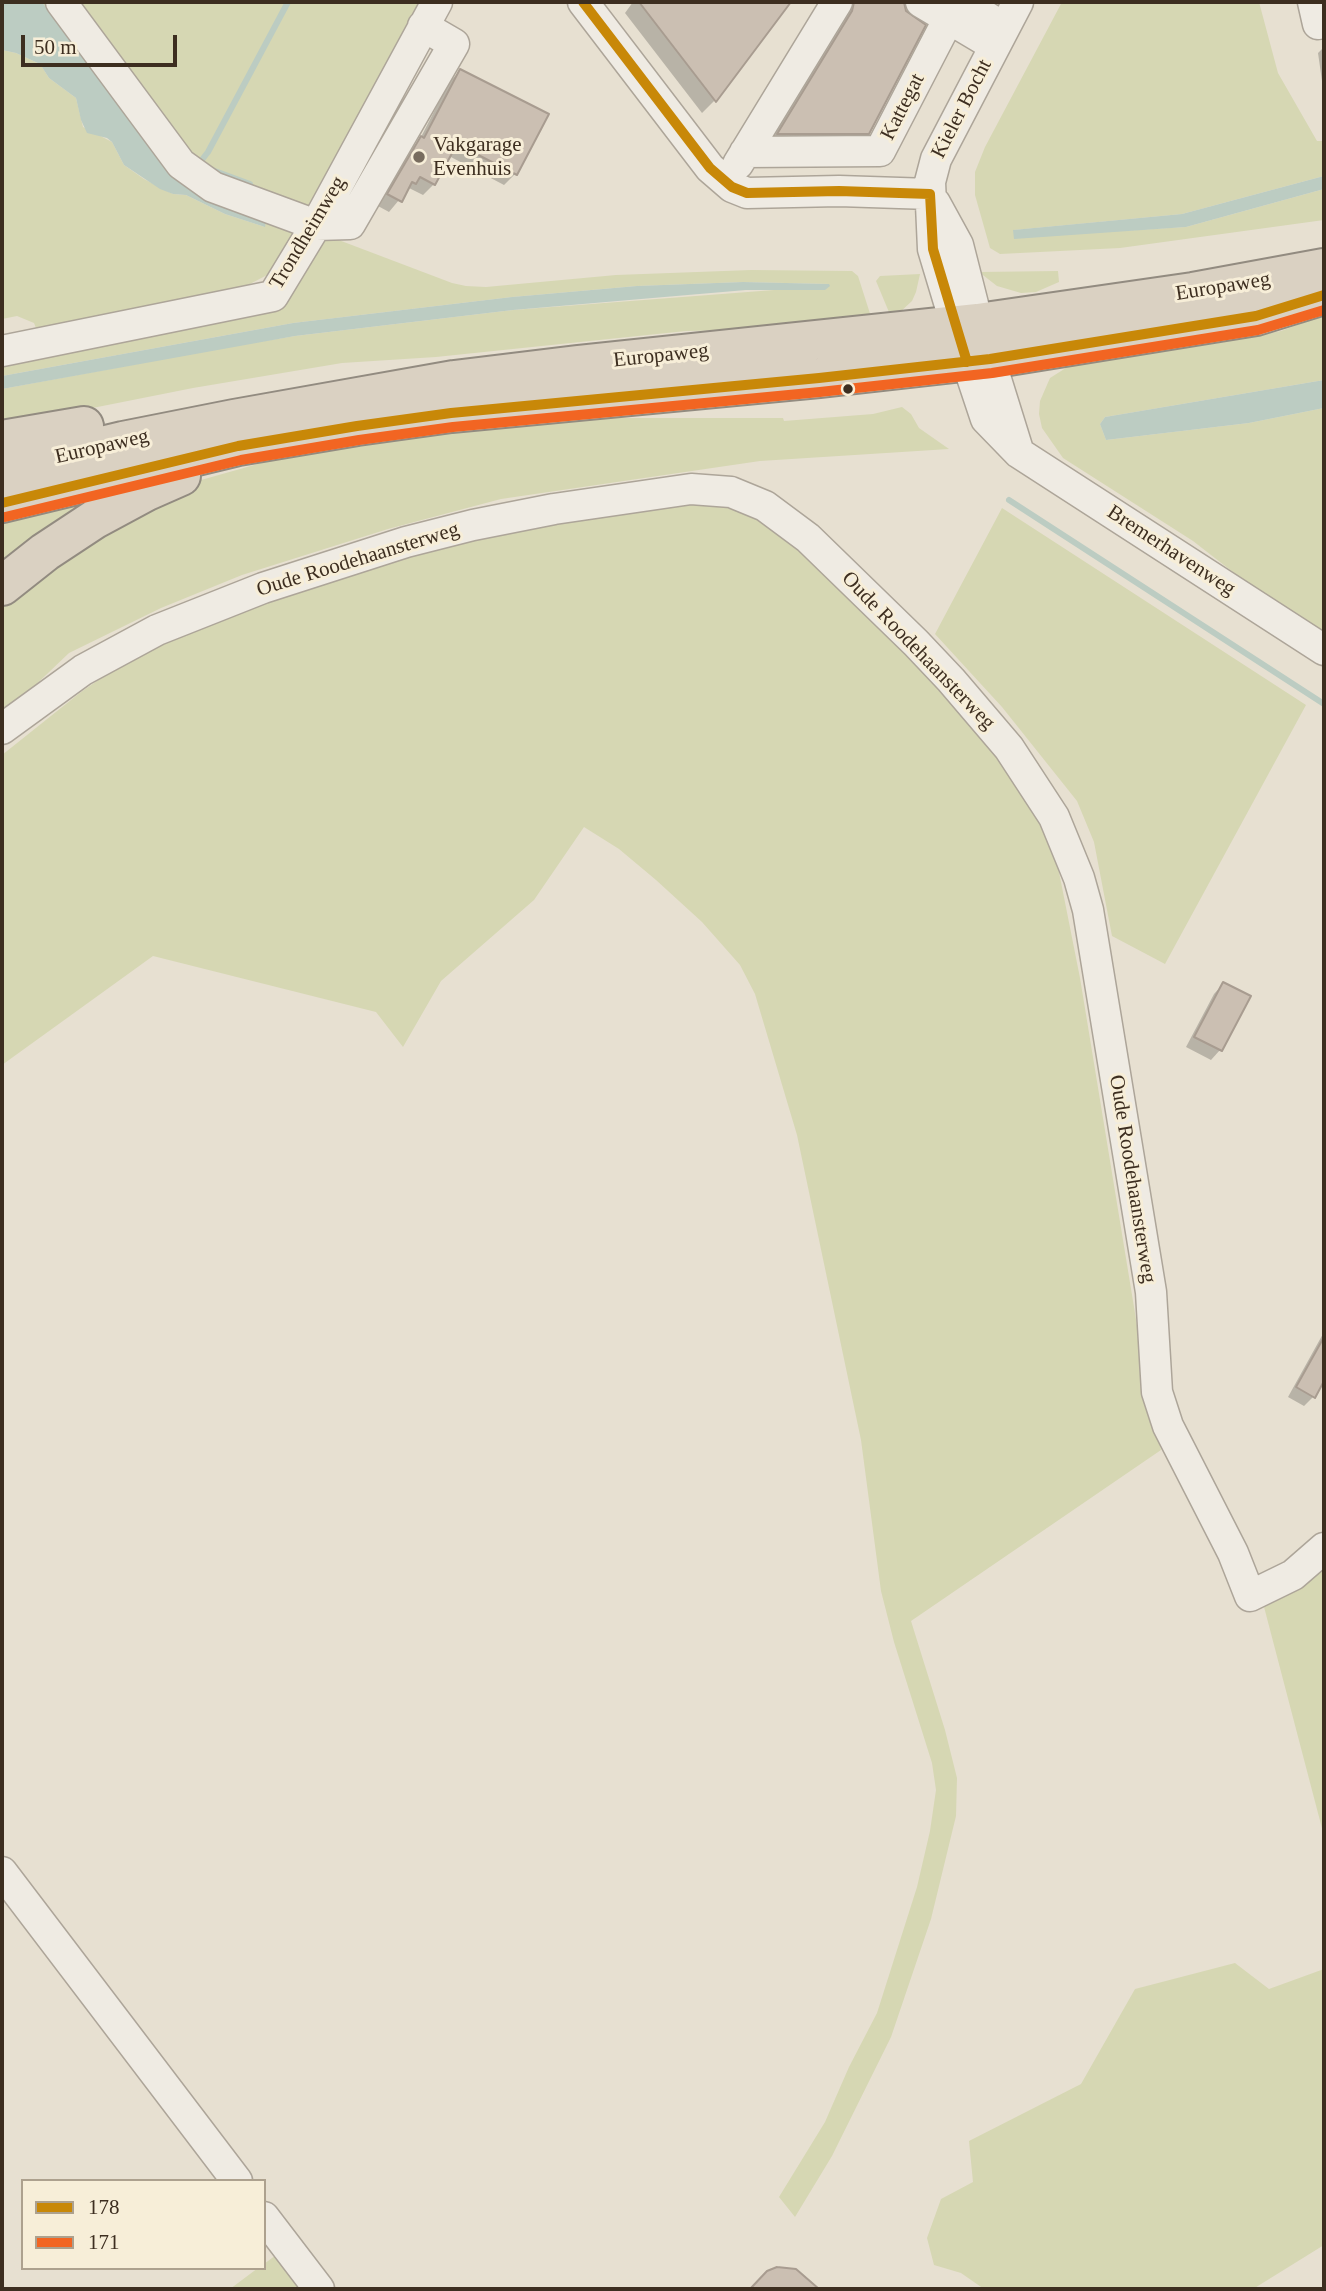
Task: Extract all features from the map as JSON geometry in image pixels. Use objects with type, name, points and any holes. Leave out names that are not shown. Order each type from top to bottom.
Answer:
[{"type":"highway","name":"Europaweg","points":[[2,470],[123,441],[454,380],[967,324],[1193,292],[1324,268]]},
{"type":"highway","name":"Europaweg","points":[[2,503],[238,446],[357,426],[451,413],[805,380],[979,360],[1256,316],[1324,295]]},
{"type":"highway","points":[[2,440],[166,412],[298,407]]},
{"type":"highway","points":[[2,586],[45,552],[95,519],[238,446]]},
{"type":"street","points":[[61,2],[181,164],[213,187],[316,225]]},
{"type":"street","points":[[583,2],[710,168],[727,183],[747,192],[930,194]]},
{"type":"street","points":[[727,183],[837,2]]},
{"type":"street","points":[[921,2],[964,7]]},
{"type":"street","points":[[1313,2],[1318,24],[1324,22]]},
{"type":"street","name":"Kattegat","points":[[746,152],[880,151],[964,7]]},
{"type":"street","name":"Kieler Bocht","points":[[964,7],[1006,25],[936,159],[930,194],[933,249],[967,324],[979,360]]},
{"type":"street","name":"Trondheimweg","points":[[2,351],[273,296],[316,225],[430,14]]},
{"type":"street","name":"Bremerhavenweg","points":[[979,360],[986,419],[1018,453],[1324,650]]},
{"type":"street","name":"Oude Roodehaansterweg","points":[[2,729],[30,706],[83,670],[157,630],[263,588],[406,542],[472,525],[554,509],[691,489],[731,492],[750,499],[779,516],[808,538],[906,633],[981,713],[1032,782],[1054,817],[1068,847],[1088,910],[1151,1292],[1157,1392],[1168,1426],[1233,1553],[1250,1596],[1293,1575],[1324,1548]]},
{"type":"street","points":[[2,1872],[235,2179]]},
{"type":"street","points":[[266,2220],[318,2289]]},
{"type":"green space","points":[[42,2],[50,2],[170,162],[297,230],[269,274],[248,285],[36,328],[34,323],[17,316],[2,319],[2,50],[40,64],[49,78],[76,98],[83,127],[112,142],[124,165],[144,179],[173,194],[186,195],[225,214],[265,227],[180,182],[165,167]]},
{"type":"green space","points":[[73,2],[420,2],[308,211],[208,175]]},
{"type":"green space","points":[[1062,2],[1259,2],[1278,73],[1317,141],[1324,141],[1324,176],[1182,214],[1014,230],[1120,231],[1186,227],[1324,189],[1324,220],[1120,248],[1000,254],[990,248],[975,195],[975,172],[985,147]]},
{"type":"green space","points":[[325,238],[336,239],[466,286],[486,287],[616,275],[751,270],[852,271],[858,276],[873,323],[789,329],[686,331],[436,357],[342,363],[193,388],[2,426],[2,389],[228,347],[295,336],[513,310],[829,284],[743,282],[637,286],[512,297],[293,323],[2,376],[2,358],[220,315]]},
{"type":"green space","points":[[1058,271],[1059,282],[1036,292],[1021,293],[997,286],[979,272]]},
{"type":"green space","points":[[920,274],[912,301],[891,317],[876,281],[880,276]]},
{"type":"green space","points":[[1324,315],[1324,380],[1105,417],[1100,424],[1106,440],[1249,423],[1324,408],[1324,633],[1247,583],[1193,541],[1063,458],[1042,428],[1039,414],[1040,401],[1050,378],[1069,366],[1281,331]]},
{"type":"green space","points":[[902,407],[911,414],[919,428],[949,449],[760,461],[501,499],[388,529],[242,575],[161,608],[69,653],[2,717],[2,597],[15,585],[194,482],[286,456],[474,429],[594,418],[783,418],[784,421],[873,414]]},
{"type":"green space","points":[[172,471],[2,577],[2,513]]},
{"type":"green space","points":[[718,500],[743,507],[820,565],[968,714],[1040,813],[1058,867],[1080,978],[1144,1368],[1161,1450],[911,1621],[957,1778],[956,1816],[931,1919],[891,2037],[832,2156],[795,2217],[779,2197],[825,2122],[877,2013],[917,1887],[936,1790],[932,1763],[881,1591],[861,1440],[797,1135],[755,994],[740,965],[702,922],[656,880],[619,849],[584,827],[534,900],[441,981],[403,1047],[376,1012],[153,956],[2,1065],[2,755],[81,692],[133,656],[178,632],[483,529]]},
{"type":"green space","points":[[1002,508],[1306,705],[1165,964],[1112,936],[1094,842],[1077,801],[1002,707],[935,634]]},
{"type":"green space","points":[[1324,1561],[1324,1836],[1263,1603]]},
{"type":"green space","points":[[1235,1963],[1269,1989],[1324,1969],[1324,2245],[1253,2289],[984,2289],[961,2273],[934,2265],[927,2238],[941,2199],[973,2182],[969,2141],[1081,2084],[1135,1989]]},
{"type":"green space","points":[[276,2255],[303,2289],[230,2289],[255,2270],[266,2270],[266,2262]]},
{"type":"shaded area","points":[[2,2],[42,2],[165,167],[180,182],[266,220],[265,227],[225,214],[186,195],[160,189],[124,165],[112,142],[87,133],[76,98],[49,78],[40,64],[2,50]]},
{"type":"shaded area","points":[[1324,176],[1324,189],[1186,227],[1014,239],[1013,230],[1182,214]]},
{"type":"shaded area","points":[[743,282],[830,286],[825,290],[746,290],[513,310],[295,336],[2,389],[2,376],[293,323],[512,297],[637,286]]},
{"type":"shaded area","points":[[1324,380],[1324,408],[1249,423],[1106,440],[1100,424],[1105,417]]},
{"type":"building","points":[[639,2],[791,2],[716,102]]},
{"type":"building","points":[[854,2],[904,2],[906,11],[926,25],[869,134],[777,134],[852,11]]},
{"type":"building","points":[[460,69],[549,114],[517,175],[457,144],[435,185],[420,177],[416,184],[412,182],[402,202],[387,194],[421,136],[424,138]]},
{"type":"building","points":[[1223,982],[1251,996],[1222,1051],[1194,1037]]},
{"type":"building","points":[[1324,1337],[1324,1381],[1315,1398],[1296,1387]]},
{"type":"building","points":[[777,2267],[796,2269],[819,2289],[750,2289],[767,2271]]},
{"type":"waterway","points":[[201,161],[288,2]]},
{"type":"waterway","points":[[212,170],[250,184]]},
{"type":"waterway","points":[[1009,500],[1324,704]]},
{"type":"transit line","name":"178","points":[[583,2],[710,168],[732,187],[747,193],[839,191],[930,194]]},
{"type":"transit line","name":"178","points":[[930,194],[933,249],[967,362]]},
{"type":"transit line","name":"178","points":[[2,503],[238,446],[357,426],[451,413],[990,359],[1256,316],[1324,295]]},
{"type":"transit line","name":"171","points":[[5,517],[241,460],[359,440],[453,427],[992,373],[1258,330],[1324,310]]},
{"type":"place","name":"Vakgarage Evenhuis","points":[[419,157]]}]
